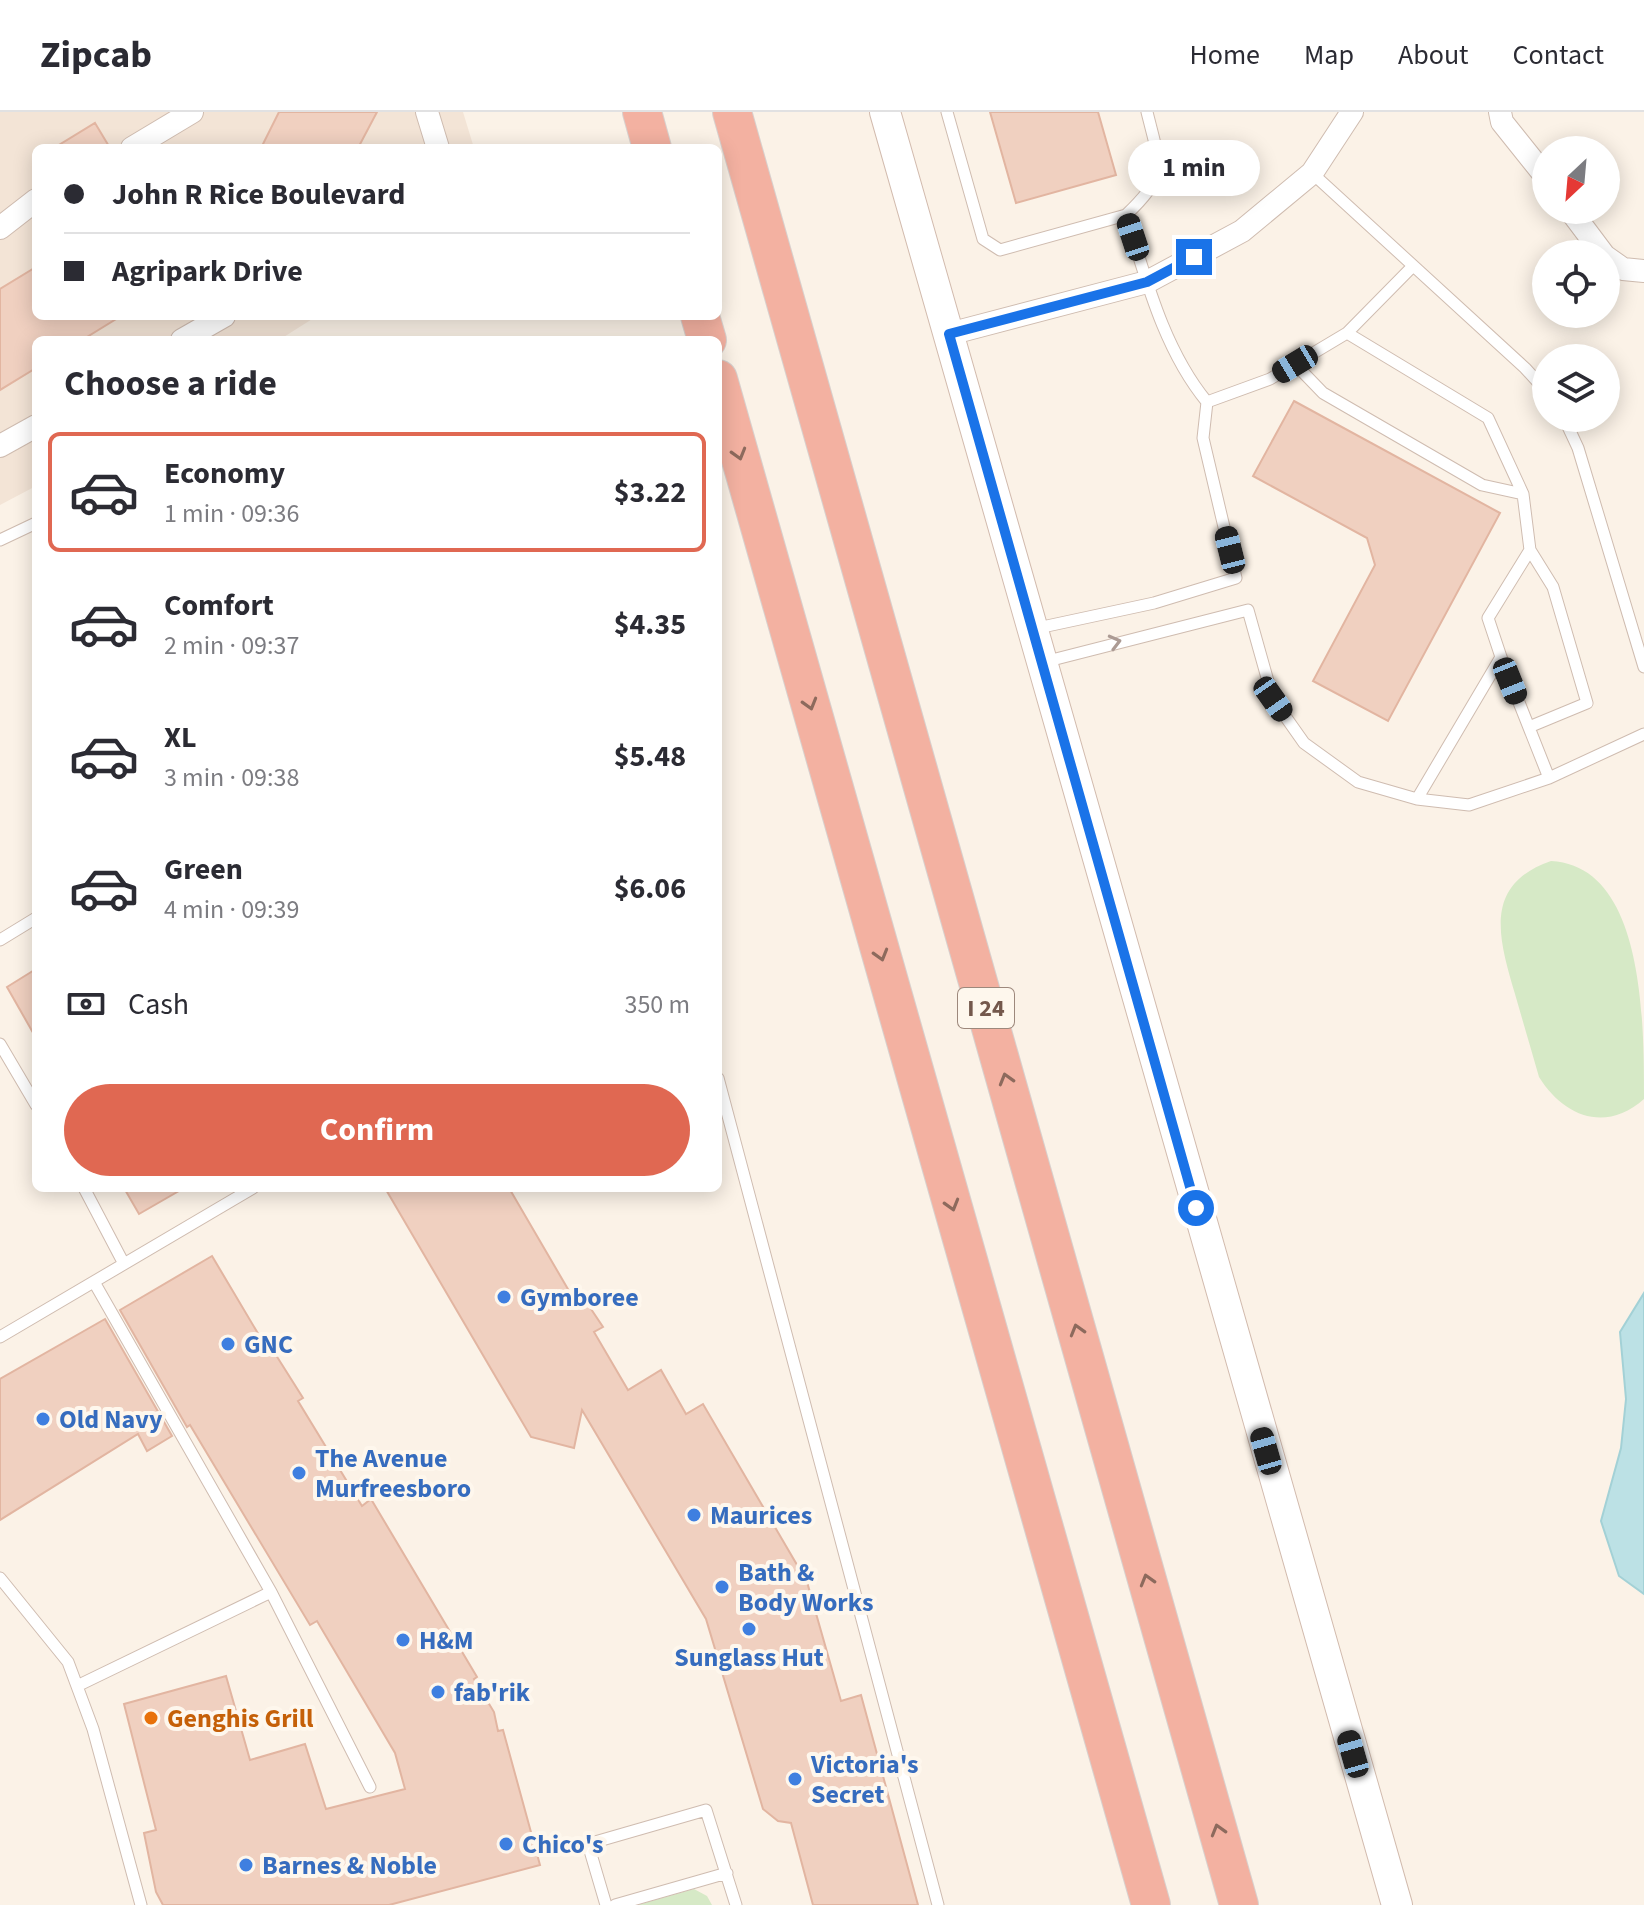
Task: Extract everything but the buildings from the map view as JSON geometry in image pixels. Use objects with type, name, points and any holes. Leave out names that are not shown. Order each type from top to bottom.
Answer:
[{"type":"highway","points":[[642,112],[651,144]]},
{"type":"highway","name":"I 24","points":[[732,112],[1239,1905]]},
{"type":"highway","points":[[722,393],[1151,1905]]},
{"type":"street","points":[[139,144],[192,112]]},
{"type":"street","points":[[427,112],[437,144]]},
{"type":"street","points":[[885,112],[1397,1905]]},
{"type":"street","points":[[949,334],[1147,282],[1242,231],[1312,173],[1352,112]]},
{"type":"street","points":[[1500,112],[1502,122],[1532,160]]},
{"type":"street","points":[[0,228],[32,203]]},
{"type":"street","points":[[1620,267],[1644,271]]},
{"type":"street","points":[[189,336],[217,320]]},
{"type":"street","points":[[0,446],[32,428]]},
{"type":"lane","points":[[947,112],[983,239],[1000,250],[1126,215],[1147,196],[1161,166],[1147,112]]},
{"type":"lane","points":[[1312,173],[1532,376]]},
{"type":"lane","points":[[1033,629],[1154,603],[1236,578],[1203,438],[1207,402],[1185,376],[1147,282],[1126,215]]},
{"type":"lane","points":[[1207,402],[1270,379],[1347,333],[1413,266]]},
{"type":"lane","points":[[1347,333],[1488,418],[1523,494],[1530,550],[1553,587],[1587,703],[1529,727]]},
{"type":"lane","points":[[1295,364],[1323,393],[1482,485],[1523,494]]},
{"type":"lane","points":[[1571,432],[1644,667]]},
{"type":"lane","points":[[0,540],[32,525]]},
{"type":"lane","points":[[1530,550],[1488,618],[1549,778]]},
{"type":"lane","points":[[1040,663],[1248,610],[1273,699],[1304,743],[1358,782],[1417,799],[1469,805],[1549,778],[1644,734]]},
{"type":"lane","points":[[1417,799],[1501,657]]},
{"type":"lane","points":[[0,940],[32,920]]},
{"type":"lane","points":[[0,1044],[32,1098]]},
{"type":"lane","points":[[722,1093],[938,1905]]},
{"type":"lane","points":[[86,1192],[124,1264]]},
{"type":"lane","points":[[0,1337],[246,1192]]},
{"type":"lane","points":[[94,1282],[271,1592],[370,1787]]},
{"type":"lane","points":[[0,1578],[68,1662],[93,1729],[141,1905]]},
{"type":"lane","points":[[77,1686],[271,1592]]},
{"type":"lane","points":[[606,1905],[588,1844],[706,1810],[736,1905]]},
{"type":"lane","points":[[615,1905],[727,1873]]},
{"type":"shaded area","points":[[0,112],[463,112],[473,144],[32,144],[32,320],[311,320],[285,336],[32,336],[32,488],[0,505]]},
{"type":"green space","points":[[1551,861],[1582,869],[1605,889],[1621,917],[1632,952],[1643,1029],[1644,1099],[1615,1116],[1601,1118],[1573,1111],[1549,1091],[1539,1077],[1509,973],[1501,934],[1505,899],[1514,884],[1529,871]]},
{"type":"green space","points":[[694,1889],[707,1896],[712,1905],[637,1905]]},
{"type":"water","points":[[1644,1293],[1644,1594],[1619,1576],[1601,1521],[1621,1448],[1626,1399],[1620,1332]]},
{"type":"place","name":"Gymboree","points":[[504,1297]]},
{"type":"place","name":"GNC","points":[[228,1344]]},
{"type":"place","name":"Old Navy","points":[[43,1419]]},
{"type":"place","name":"The Avenue Murfreesboro","points":[[299,1473]]},
{"type":"place","name":"Maurices","points":[[694,1515]]},
{"type":"place","name":"Bath & Body Works","points":[[722,1587]]},
{"type":"place","name":"Sunglass Hut","points":[[749,1629]]},
{"type":"place","name":"H&M","points":[[403,1640]]},
{"type":"place","name":"fab'rik","points":[[438,1692]]},
{"type":"place","name":"Genghis Grill","points":[[151,1718]]},
{"type":"place","name":"Victoria's Secret","points":[[795,1779]]},
{"type":"place","name":"Chico's","points":[[506,1844]]},
{"type":"place","name":"Barnes & Noble","points":[[246,1865]]},
{"type":"route","points":[[1194,257],[1147,282],[949,334],[1196,1208]]}]
